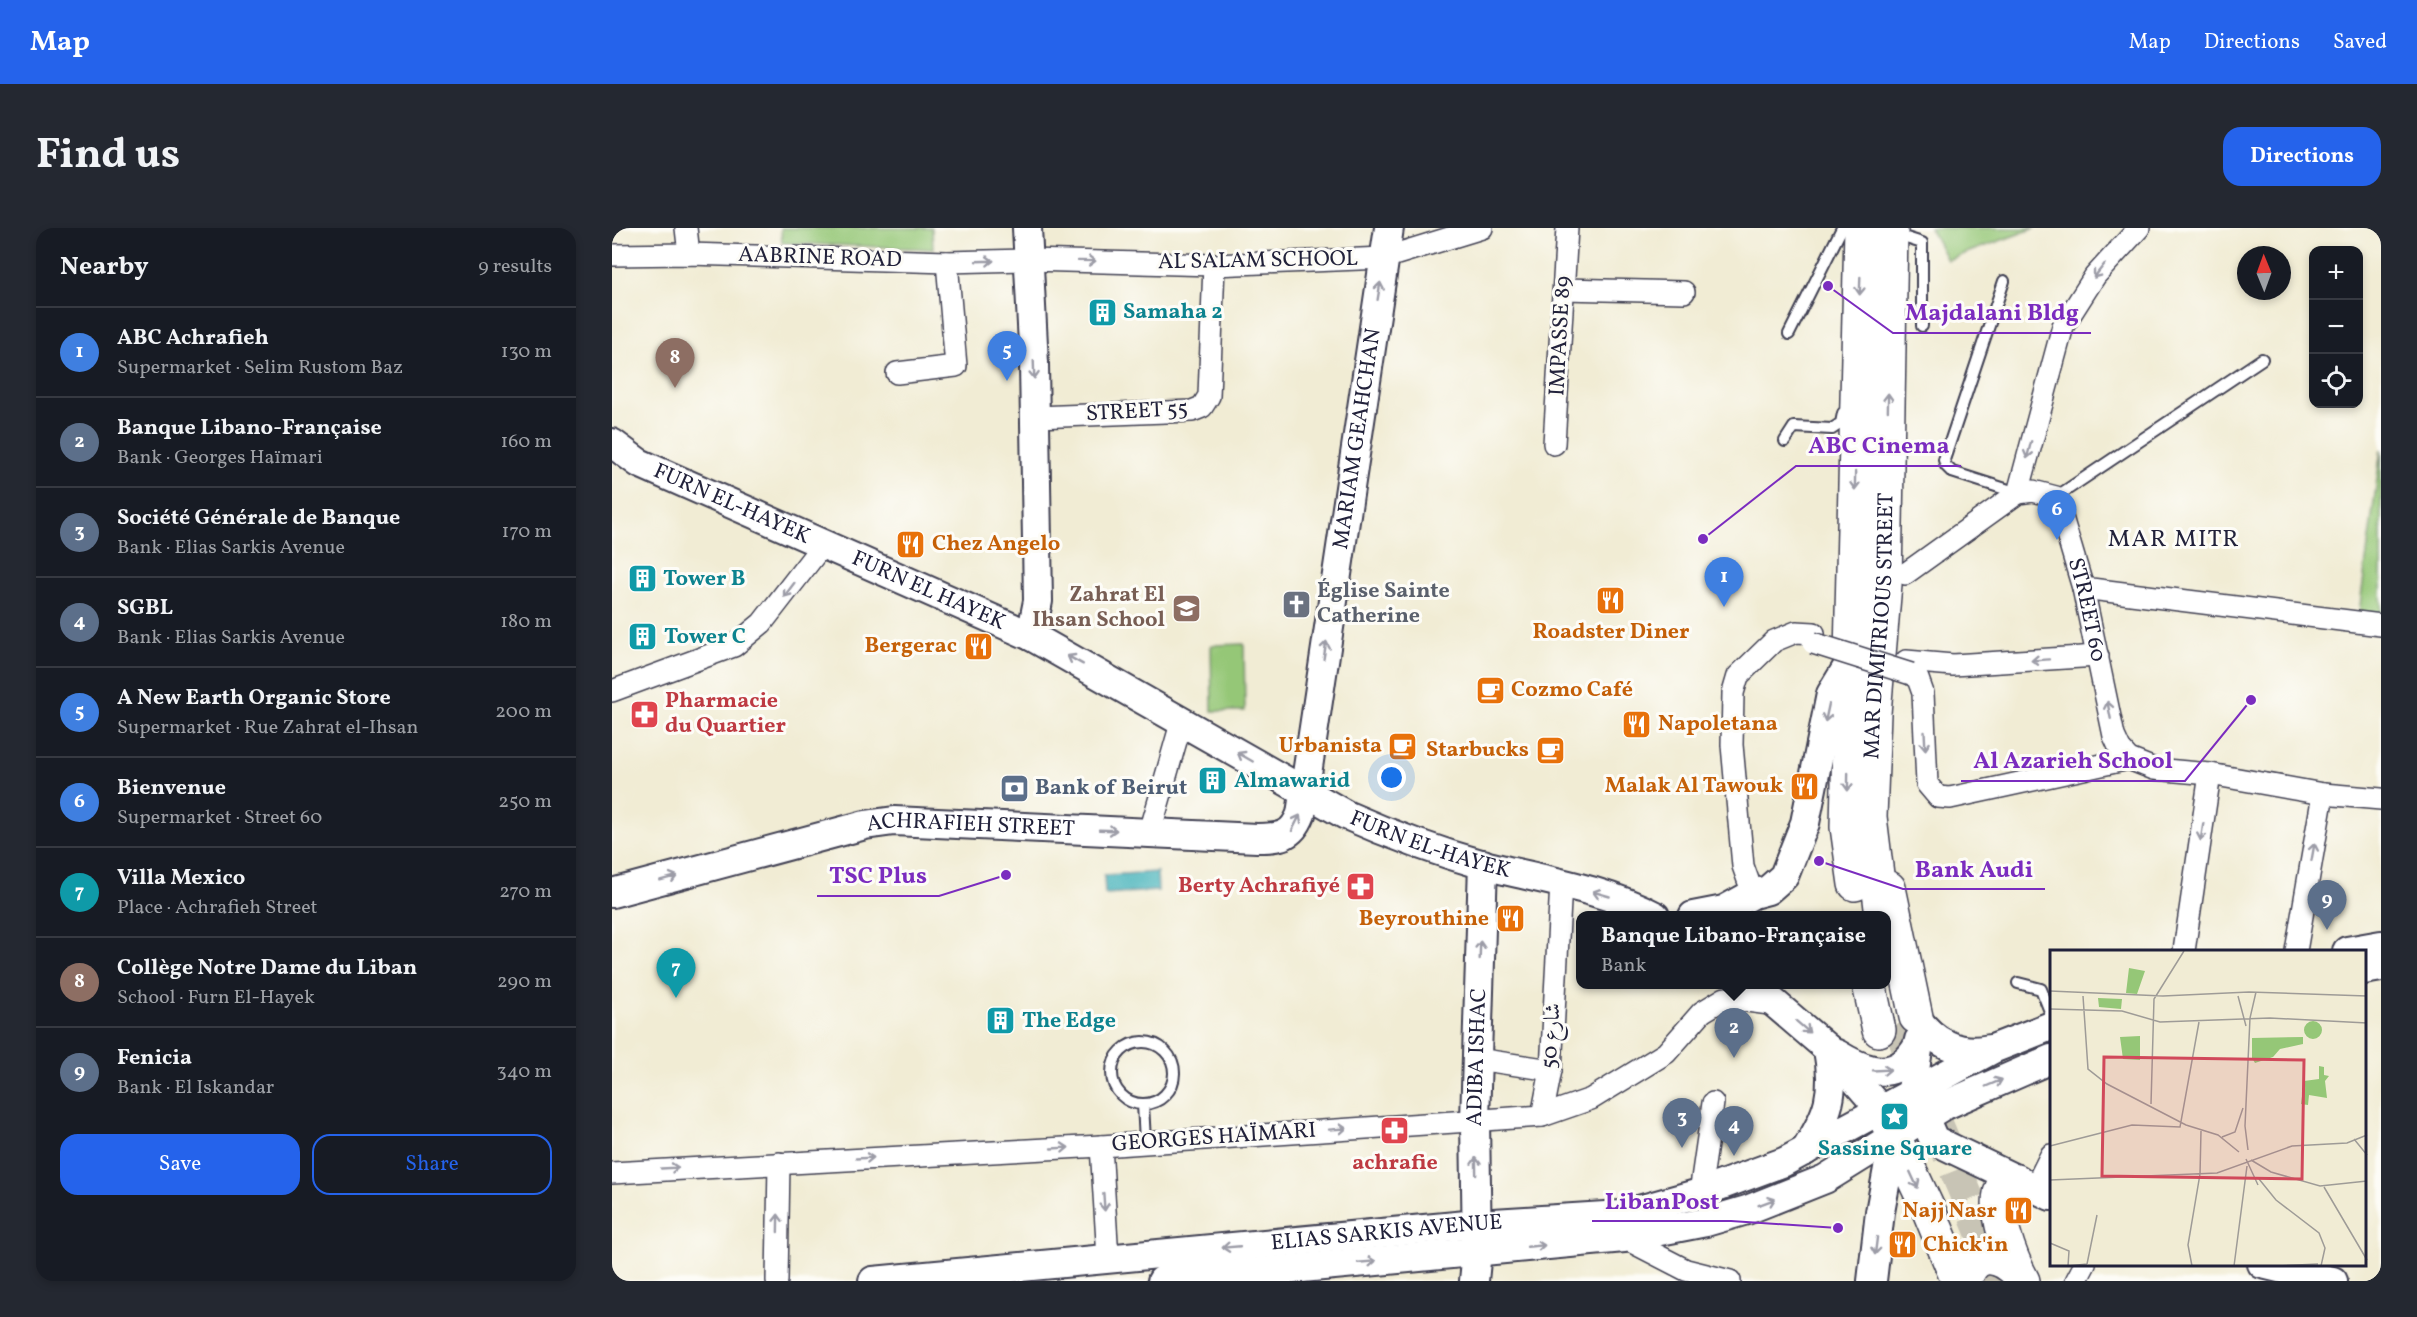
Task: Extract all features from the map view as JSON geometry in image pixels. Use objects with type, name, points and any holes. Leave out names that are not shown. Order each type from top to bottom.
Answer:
[{"type":"highway","name":"MAR DIMITRIOUS STREET","points":[[1858,911],[1847,827],[1858,334],[1881,230]]},
{"type":"highway","name":"MAR DIMITRIOUS STREET","points":[[1881,230],[1885,584],[1874,713],[1870,817],[1882,911]]},
{"type":"highway","points":[[1870,817],[1891,894],[1903,1029]]},
{"type":"highway","points":[[1891,969],[1903,1029]]},
{"type":"highway","points":[[1873,989],[1903,1029]]},
{"type":"highway","points":[[1888,1124],[1958,1281]]},
{"type":"highway","points":[[2020,1277],[2001,1221],[1997,1197],[2006,1183],[2034,1189]]},
{"type":"highway","points":[[1965,1281],[1969,1269],[1980,1260],[1995,1257],[2007,1261],[2020,1277]]},
{"type":"street","points":[[686,228],[689,254]]},
{"type":"street","points":[[1027,228],[1036,417],[1038,601],[1031,636]]},
{"type":"street","name":"MARIAM GEAHCHAN","points":[[1304,791],[1322,704],[1389,228]]},
{"type":"street","name":"AL SALAM SCHOOL","points":[[1029,260],[1214,265],[1384,258],[1482,228]]},
{"type":"street","name":"IMPASSE 89","points":[[1554,444],[1567,228]]},
{"type":"street","points":[[2018,493],[2054,351],[2063,326],[2095,276],[2139,228]]},
{"type":"street","name":"AABRINE ROAD","points":[[612,255],[689,254],[947,262],[1029,260]]},
{"type":"street","points":[[897,373],[956,366],[947,262]]},
{"type":"street","name":"STREET 55","points":[[1036,417],[1192,411],[1202,407],[1209,396],[1214,265]]},
{"type":"street","points":[[1564,289],[1684,292]]},
{"type":"street","name":"FURN EL-HAYEK","points":[[612,443],[639,464],[824,543]]},
{"type":"street","points":[[1905,574],[2018,493],[2033,491],[2056,497]]},
{"type":"street","name":"STREET 60","points":[[2056,497],[2083,588],[2114,736],[2120,749],[2129,759]]},
{"type":"street","points":[[612,691],[734,646],[762,623],[824,543]]},
{"type":"street","name":"FURN EL HAYEK","points":[[824,543],[1031,636]]},
{"type":"street","points":[[2083,588],[2381,624]]},
{"type":"street","points":[[1753,894],[1743,866],[1732,745],[1733,693],[1738,676],[1783,628],[1917,671],[2098,656]]},
{"type":"street","name":"FURN EL-HAYEK","points":[[1031,636],[1182,720],[1346,816],[1483,864],[1630,902],[1647,911]]},
{"type":"street","points":[[1753,894],[1756,870],[1745,746],[1746,693],[1762,664],[1788,645],[1813,638]]},
{"type":"street","points":[[1727,911],[1753,894],[1768,890],[1784,876],[1805,823],[1831,694],[1851,661]]},
{"type":"street","points":[[1917,671],[1927,784],[1938,797],[1950,798],[2129,759],[2154,769],[2210,774],[2322,794],[2381,799]]},
{"type":"street","points":[[1150,832],[1182,720]]},
{"type":"street","points":[[2184,950],[2210,774]]},
{"type":"street","name":"ACHRAFIEH STREET","points":[[612,893],[865,825],[894,821],[1280,838],[1291,833],[1296,825],[1304,791]]},
{"type":"street","points":[[2296,950],[2322,794]]},
{"type":"street","name":"ADIBA ISHAC","points":[[1474,1281],[1477,1238],[1475,1119],[1483,864]]},
{"type":"street","name":"شارع 50","points":[[1542,1116],[1551,1070],[1561,883]]},
{"type":"street","points":[[2353,950],[2381,945]]},
{"type":"street","points":[[2366,970],[2381,967]]},
{"type":"street","points":[[1758,989],[1828,1049],[1888,1124],[1872,1281]]},
{"type":"street","name":"GEORGES HAÏMARI","points":[[612,1173],[1101,1146],[1542,1116],[1590,1099],[1666,1053],[1702,1012],[1725,998],[1777,1005]]},
{"type":"street","points":[[1825,1179],[1888,1124],[1912,1090],[1995,1048],[2050,1026]]},
{"type":"street","points":[[1903,1029],[1928,1033],[1944,1044],[1969,1051],[1995,1048]]},
{"type":"street","points":[[1828,1049],[1862,1067],[1883,1071],[1905,1062],[1903,1029]]},
{"type":"street","points":[[1903,1029],[1912,1090],[1932,1113],[1934,1140],[2034,1189],[2050,1157]]},
{"type":"street","points":[[1804,1152],[1823,1123],[1832,1091],[1828,1049]]},
{"type":"street","points":[[1477,1059],[1551,1070]]},
{"type":"street","points":[[1888,1124],[1932,1113],[2050,1059]]},
{"type":"street","points":[[1700,1193],[1713,1103]]},
{"type":"street","name":"ELIAS SARKIS AVENUE","points":[[1162,1281],[1477,1238],[1621,1215],[1751,1176],[1804,1152],[1888,1124]]},
{"type":"street","points":[[1101,1146],[1108,1258]]},
{"type":"street","points":[[777,1281],[779,1163]]},
{"type":"street","points":[[1825,1179],[1839,1177],[1858,1181],[1873,1194],[1880,1212]]},
{"type":"street","name":"ELIAS SARKIS AVENUE","points":[[873,1281],[1108,1258],[1477,1238],[1623,1238],[1706,1222],[1747,1210],[1825,1179]]},
{"type":"street","points":[[1623,1238],[1686,1270],[1730,1281]]},
{"type":"street","points":[[2076,1281],[2084,1266]]},
{"type":"street","points":[[2270,1266],[2333,1281]]},
{"type":"lane","points":[[1789,334],[1842,228]]},
{"type":"lane","points":[[1881,230],[1922,243],[1922,326]]},
{"type":"lane","points":[[2004,280],[1944,460],[1952,472],[2018,493]]},
{"type":"lane","points":[[1846,392],[1849,355],[1858,334]]},
{"type":"lane","points":[[2056,497],[2262,359]]},
{"type":"lane","points":[[1785,441],[1794,427],[1832,429],[1841,423],[1844,404]]},
{"type":"lane","points":[[2018,983],[2041,989],[2050,1012]]},
{"type":"lane","points":[[1138,1042],[1158,1046],[1172,1060],[1174,1071],[1173,1081],[1162,1098],[1143,1104],[1133,1102],[1117,1090],[1112,1071],[1120,1052],[1138,1042]]},
{"type":"lane","points":[[1143,1104],[1145,1142]]},
{"type":"green space","points":[[781,228],[932,228],[933,249],[782,243]]},
{"type":"green space","points":[[1930,228],[2035,228],[1947,260]]},
{"type":"green space","points":[[2381,449],[2381,616],[2359,613]]},
{"type":"green space","points":[[1244,644],[1245,711],[1212,711],[1211,645]]},
{"type":"water","points":[[1157,872],[1158,891],[1105,894],[1104,875]]},
{"type":"tunnel","points":[[1899,1024],[1920,1080]]},
{"type":"tunnel","points":[[1937,1125],[2002,1281]]},
{"type":"place","name":"Majdalani Bldg","points":[[1828,286]]},
{"type":"place","name":"Samaha 2","points":[[1102,312]]},
{"type":"place","name":"A New Earth Organic Store","points":[[1007,381]]},
{"type":"place","name":"Collège Notre Dame du Liban","points":[[675,388]]},
{"type":"place","name":"ABC Cinema","points":[[1703,539]]},
{"type":"place","name":"Bienvenue","points":[[2057,540]]},
{"type":"place","name":"Chez Angelo","points":[[911,544]]},
{"type":"place","name":"Tower B","points":[[642,579]]},
{"type":"place","name":"Roadster Diner","points":[[1611,600]]},
{"type":"place","name":"Église Sainte Catherine","points":[[1296,604]]},
{"type":"place","name":"ABC Achrafieh","points":[[1724,607]]},
{"type":"place","name":"Zahrat El Ihsan School","points":[[1186,608]]},
{"type":"place","name":"Tower C","points":[[643,637]]},
{"type":"place","name":"Bergerac","points":[[978,646]]},
{"type":"place","name":"Cozmo Café","points":[[1490,690]]},
{"type":"place","name":"Al Azarieh School","points":[[2251,700]]},
{"type":"place","name":"Pharmacie du Quartier","points":[[644,714]]},
{"type":"place","name":"Napoletana","points":[[1637,724]]},
{"type":"place","name":"Urbanista","points":[[1403,746]]},
{"type":"place","name":"Starbucks","points":[[1550,750]]},
{"type":"place","name":"Almawarid","points":[[1213,781]]},
{"type":"place","name":"Malak Al Tawouk","points":[[1804,786]]},
{"type":"place","name":"Bank of Beirut","points":[[1014,788]]},
{"type":"place","name":"Bank Audi","points":[[1819,861]]},
{"type":"place","name":"TSC Plus","points":[[1006,875]]},
{"type":"place","name":"Berty Achrafiyé","points":[[1361,886]]},
{"type":"place","name":"Beyrouthine","points":[[1510,919]]},
{"type":"place","name":"Fenicia","points":[[2327,930]]},
{"type":"place","name":"Villa Mexico","points":[[676,998]]},
{"type":"place","name":"The Edge","points":[[1001,1021]]},
{"type":"place","name":"Banque Libano-Française","points":[[1734,1058]]},
{"type":"place","name":"Sassine Square","points":[[1895,1117]]},
{"type":"place","name":"achrafie","points":[[1395,1131]]},
{"type":"place","name":"Société Générale de Banque","points":[[1682,1148]]},
{"type":"place","name":"SGBL","points":[[1734,1156]]},
{"type":"place","name":"Najj Nasr","points":[[2018,1211]]},
{"type":"place","name":"LibanPost","points":[[1838,1228]]},
{"type":"place","name":"Chick'in","points":[[1902,1245]]},
{"type":"district","name":"MAR MITR","points":[[2174,540]]}]
